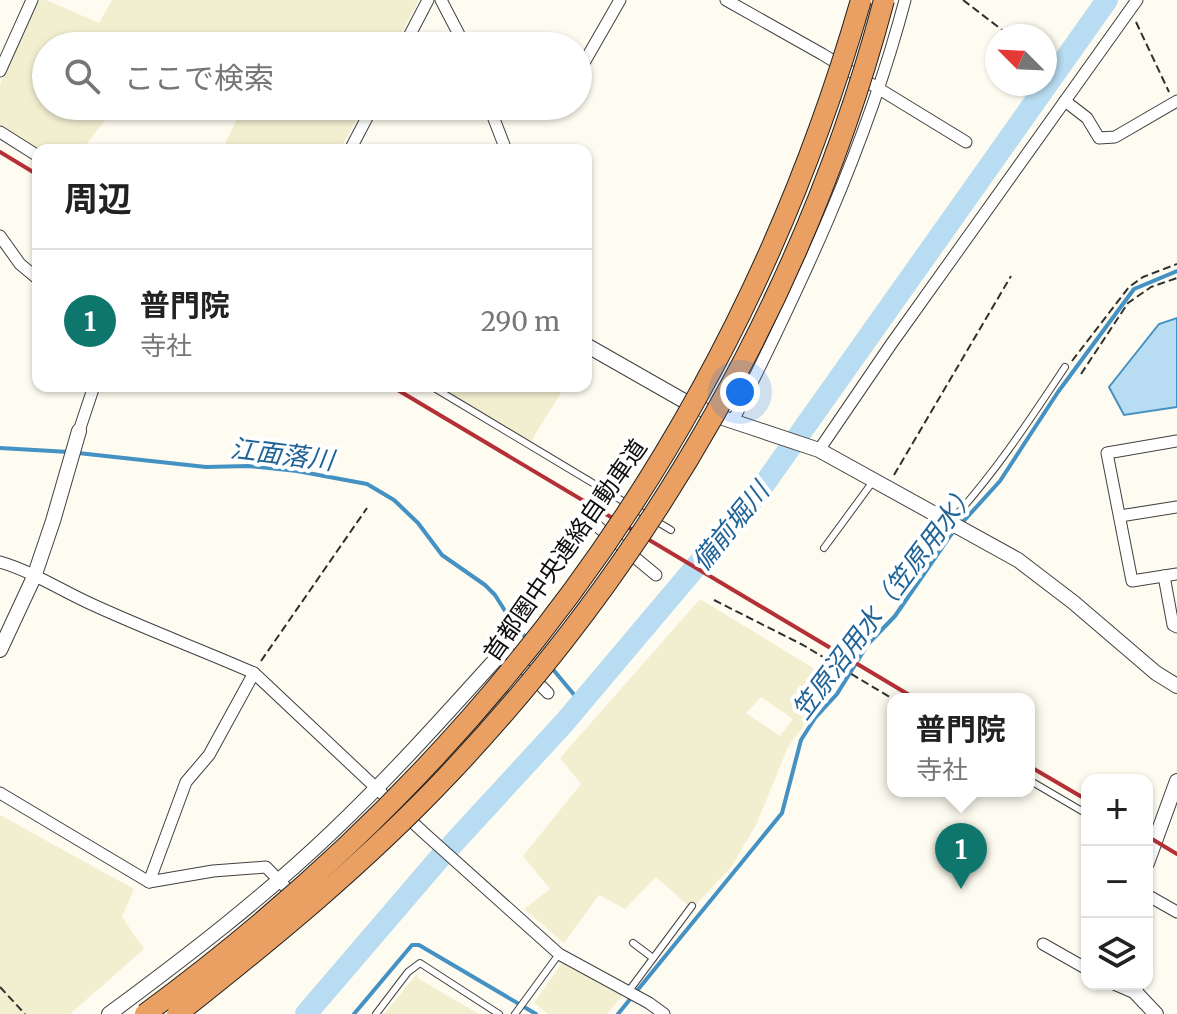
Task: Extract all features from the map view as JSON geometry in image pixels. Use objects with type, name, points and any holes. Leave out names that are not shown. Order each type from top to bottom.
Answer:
[{"type":"highway","name":"首都圏中央連絡自動車道","points":[[145,1014],[300,890],[410,785],[514,669],[606,546],[678,433],[716,366],[751,293],[790,206],[824,118],[861,0]]},
{"type":"highway","name":"首都圏中央連絡自動車道","points":[[177,1014],[313,904],[448,775],[547,661],[622,559],[697,444],[762,325],[793,260],[847,125],[884,0]]},
{"type":"street","points":[[0,71],[32,0]]},
{"type":"street","points":[[411,32],[428,0]]},
{"type":"street","points":[[441,0],[458,32]]},
{"type":"street","points":[[592,49],[620,0]]},
{"type":"street","points":[[726,0],[822,54],[966,142]]},
{"type":"street","points":[[733,421],[806,271],[846,177],[878,89],[905,0]]},
{"type":"street","points":[[818,450],[1134,5]]},
{"type":"street","points":[[1065,101],[1087,118],[1099,138],[1105,139],[1115,137],[1175,102]]},
{"type":"street","points":[[353,144],[366,120]]},
{"type":"street","points":[[494,120],[504,144]]},
{"type":"street","points":[[0,132],[32,152]]},
{"type":"street","points":[[0,236],[20,264],[32,274]]},
{"type":"street","points":[[592,349],[675,397],[818,450],[1018,560],[1156,673],[1177,686]]},
{"type":"street","points":[[0,650],[34,577],[92,392]]},
{"type":"street","points":[[1177,441],[1107,453],[1132,581],[1171,575],[1173,625],[1177,627]]},
{"type":"street","points":[[1120,516],[1177,507]]},
{"type":"street","points":[[548,693],[505,649],[500,638],[586,523],[592,522],[656,575]]},
{"type":"street","points":[[0,562],[25,570],[34,577],[254,673],[426,835],[559,954],[664,1014]]},
{"type":"street","points":[[109,1014],[279,881],[377,788],[505,649]]},
{"type":"street","points":[[149,882],[186,782],[209,755],[254,673]]},
{"type":"street","points":[[1152,846],[1177,781]]},
{"type":"street","points":[[0,793],[149,882],[213,871],[266,867],[302,904]]},
{"type":"street","points":[[1153,898],[1177,912]]},
{"type":"street","points":[[1043,944],[1081,966]]},
{"type":"street","points":[[1137,990],[1156,1014]]},
{"type":"lane","points":[[956,526],[1065,367]]},
{"type":"lane","points":[[441,392],[671,530]]},
{"type":"lane","points":[[824,548],[881,483]]},
{"type":"lane","points":[[1035,784],[1081,810]]},
{"type":"lane","points":[[628,992],[692,906]]},
{"type":"lane","points":[[633,943],[653,958]]},
{"type":"lane","points":[[515,1014],[559,954]]},
{"type":"lane","points":[[376,1014],[408,972],[420,963],[499,1014]]},
{"type":"path","points":[[963,0],[994,24]]},
{"type":"path","points":[[1134,5],[1175,102]]},
{"type":"path","points":[[1065,367],[1077,356],[1129,287],[1143,277],[1177,264]]},
{"type":"path","points":[[881,483],[1011,276]]},
{"type":"path","points":[[1081,374],[1128,303],[1151,287],[1177,278]]},
{"type":"path","points":[[254,673],[367,508]]},
{"type":"path","points":[[714,600],[803,645],[887,695]]},
{"type":"path","points":[[0,987],[25,1014]]},
{"type":"shaded area","points":[[36,0],[46,0],[99,23],[112,0],[419,0],[402,32],[32,32],[32,120],[105,120],[87,144],[32,145],[0,127],[0,85]]},
{"type":"shaded area","points":[[237,120],[356,120],[343,144],[225,144]]},
{"type":"shaded area","points":[[449,392],[561,392],[530,443]]},
{"type":"shaded area","points":[[700,599],[836,682],[788,747],[757,823],[732,866],[692,909],[656,877],[625,909],[599,895],[564,943],[524,909],[550,889],[523,856],[581,784],[560,758]],"holes":[[[761,697],[793,719],[780,736],[746,713]]]},
{"type":"shaded area","points":[[0,815],[134,889],[122,917],[144,949],[70,1014],[0,1014]]},
{"type":"shaded area","points":[[562,963],[626,991],[607,1014],[548,1014],[534,1003]]},
{"type":"shaded area","points":[[416,975],[419,979],[479,1014],[384,1014]]},
{"type":"water","points":[[1177,318],[1177,407],[1124,415],[1109,387],[1159,324]]},
{"type":"waterway","name":"備前堀川","points":[[306,1014],[437,861],[564,723],[758,493],[1107,0]]},
{"type":"waterway","name":"笠原沼用水（笠原用水）","points":[[618,1014],[782,813],[801,740],[815,718],[837,694],[868,644],[895,616],[950,536],[1000,481],[1058,392],[1134,289],[1177,271]]},
{"type":"waterway","name":"江面落川","points":[[0,448],[69,452]]},
{"type":"waterway","name":"江面落川","points":[[78,453],[206,467],[248,466],[297,471],[367,484],[394,500],[418,523],[442,555],[495,595],[507,614]]},
{"type":"waterway","name":"江面落川","points":[[516,626],[527,639]]},
{"type":"waterway","name":"江面落川","points":[[551,667],[581,703]]},
{"type":"waterway","name":"笠原沼用水（笠原用水）","points":[[354,1014],[412,945],[419,945],[536,1014]]},
{"type":"railway","points":[[0,152],[32,171]]},
{"type":"railway","points":[[401,392],[906,693]]},
{"type":"railway","points":[[1035,770],[1081,796]]},
{"type":"railway","points":[[1153,840],[1177,854]]},
{"type":"place","name":"普門院","points":[[961,889]]}]
